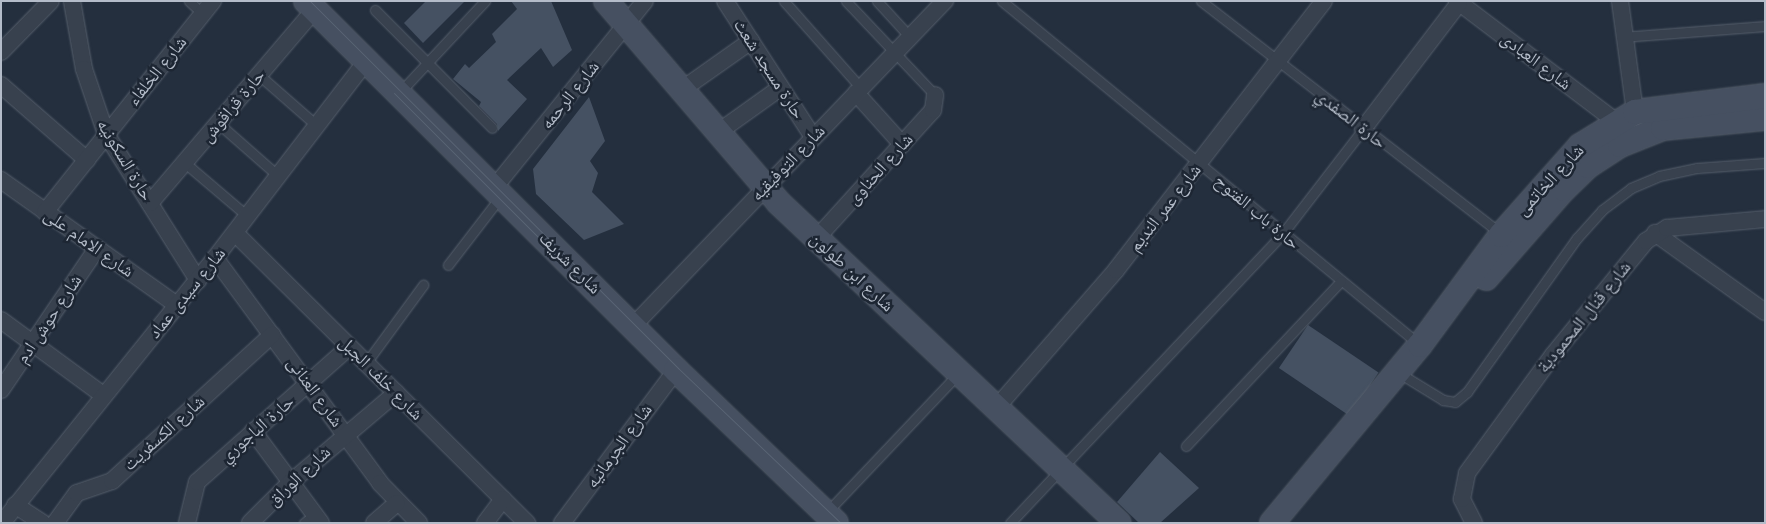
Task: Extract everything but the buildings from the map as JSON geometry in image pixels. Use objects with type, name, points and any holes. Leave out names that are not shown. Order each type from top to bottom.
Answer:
[{"type":"main road","name":"شارع ابن طولون","points":[[606,1],[680,91],[764,187],[816,239],[1119,523]]},
{"type":"main road","name":"شارع شريف","points":[[310,5],[400,92],[676,370],[831,518]]},
{"type":"main road","points":[[1625,116],[1765,96]]},
{"type":"main road","name":"شارع الخاتمى","points":[[1272,523],[1420,345],[1501,234],[1554,170],[1625,116]]},
{"type":"main road","name":"شارع الخاتمى","points":[[1420,345],[1436,336],[1564,190],[1603,155],[1641,135],[1663,128],[1765,118]]},
{"type":"street","points":[[1,52],[51,1]]},
{"type":"street","name":"حارة السكونيه","points":[[72,1],[84,69],[106,134],[198,280]]},
{"type":"street","name":"شارع الخلفاء","points":[[45,212],[213,1]]},
{"type":"street","name":"شارع الرحمه","points":[[498,192],[645,1]]},
{"type":"street","name":"حارة مسجد شعث","points":[[725,1],[813,137]]},
{"type":"street","name":"شارع التوفيقيه","points":[[633,326],[764,187],[945,1]]},
{"type":"street","name":"شارع عمر النديم","points":[[997,407],[1116,270],[1324,1]]},
{"type":"street","points":[[1620,1],[1625,116]]},
{"type":"street","points":[[1363,129],[1458,2]]},
{"type":"street","name":"شارع العبادى","points":[[1458,2],[1625,116]]},
{"type":"street","name":"حارة قراقوش","points":[[150,203],[259,75],[310,5]]},
{"type":"street","points":[[680,91],[750,41]]},
{"type":"street","name":"شارع سيدى عماد","points":[[2,523],[103,395],[178,306],[235,233],[276,174],[367,60]]},
{"type":"street","points":[[1,85],[87,160]]},
{"type":"street","points":[[717,133],[780,88]]},
{"type":"street","points":[[858,91],[902,144]]},
{"type":"street","name":"شارع الحناوى","points":[[816,239],[936,105],[935,95]]},
{"type":"street","name":"شارع الامام على","points":[[1,180],[178,306]]},
{"type":"street","points":[[1655,233],[1765,219]]},
{"type":"street","name":"شارع خلف الجبل","points":[[235,233],[527,523]]},
{"type":"street","points":[[1655,233],[1765,312]]},
{"type":"street","name":"شارع قنال المحمودية","points":[[1474,523],[1462,499],[1467,473],[1514,406],[1655,233]]},
{"type":"street","name":"شارع حوش ادم","points":[[1,390],[34,345],[97,248]]},
{"type":"street","name":"شارع العنانى","points":[[215,258],[310,383],[345,434],[397,503],[415,522]]},
{"type":"street","points":[[1,320],[103,395]]},
{"type":"street","name":"شارع الكسفريت","points":[[55,523],[77,493],[112,481],[272,335]]},
{"type":"street","name":"حارة الباجوري","points":[[187,523],[197,482],[349,347]]},
{"type":"street","name":"شارع الجرمانيه","points":[[562,523],[676,370]]},
{"type":"street","name":"شارع الوراق","points":[[250,523],[290,482],[396,393]]},
{"type":"street","points":[[253,431],[290,482],[313,520]]},
{"type":"street","points":[[485,523],[503,499]]},
{"type":"street","points":[[374,523],[397,503]]},
{"type":"street","points":[[16,505],[44,523]]},
{"type":"lane","points":[[189,1],[203,14]]},
{"type":"lane","points":[[400,92],[485,1]]},
{"type":"lane","points":[[784,1],[858,91]]},
{"type":"lane","points":[[846,1],[935,95]]},
{"type":"lane","points":[[878,1],[910,37]]},
{"type":"lane","name":"حارة باب الفتوح","points":[[1002,1],[1420,345]]},
{"type":"lane","name":"حارة الصفدي","points":[[1202,1],[1211,4],[1278,62],[1501,234]]},
{"type":"lane","points":[[375,10],[492,128]]},
{"type":"lane","points":[[1623,37],[1765,26]]},
{"type":"lane","points":[[259,75],[315,124]]},
{"type":"lane","points":[[218,123],[276,174]]},
{"type":"lane","points":[[1010,523],[1062,470],[1283,233],[1363,129]]},
{"type":"lane","points":[[185,163],[246,215]]},
{"type":"lane","points":[[1398,372],[1443,400],[1455,402],[1467,392],[1577,238],[1602,210],[1632,188],[1659,176],[1697,168],[1765,163]]},
{"type":"lane","points":[[448,265],[498,192]]},
{"type":"lane","points":[[1186,446],[1341,281]]},
{"type":"lane","points":[[366,363],[422,285]]},
{"type":"lane","points":[[831,518],[960,372]]},
{"type":"tram line","points":[[310,1],[678,368],[841,523]]},
{"type":"tram line","points":[[394,93],[560,259]]}]
